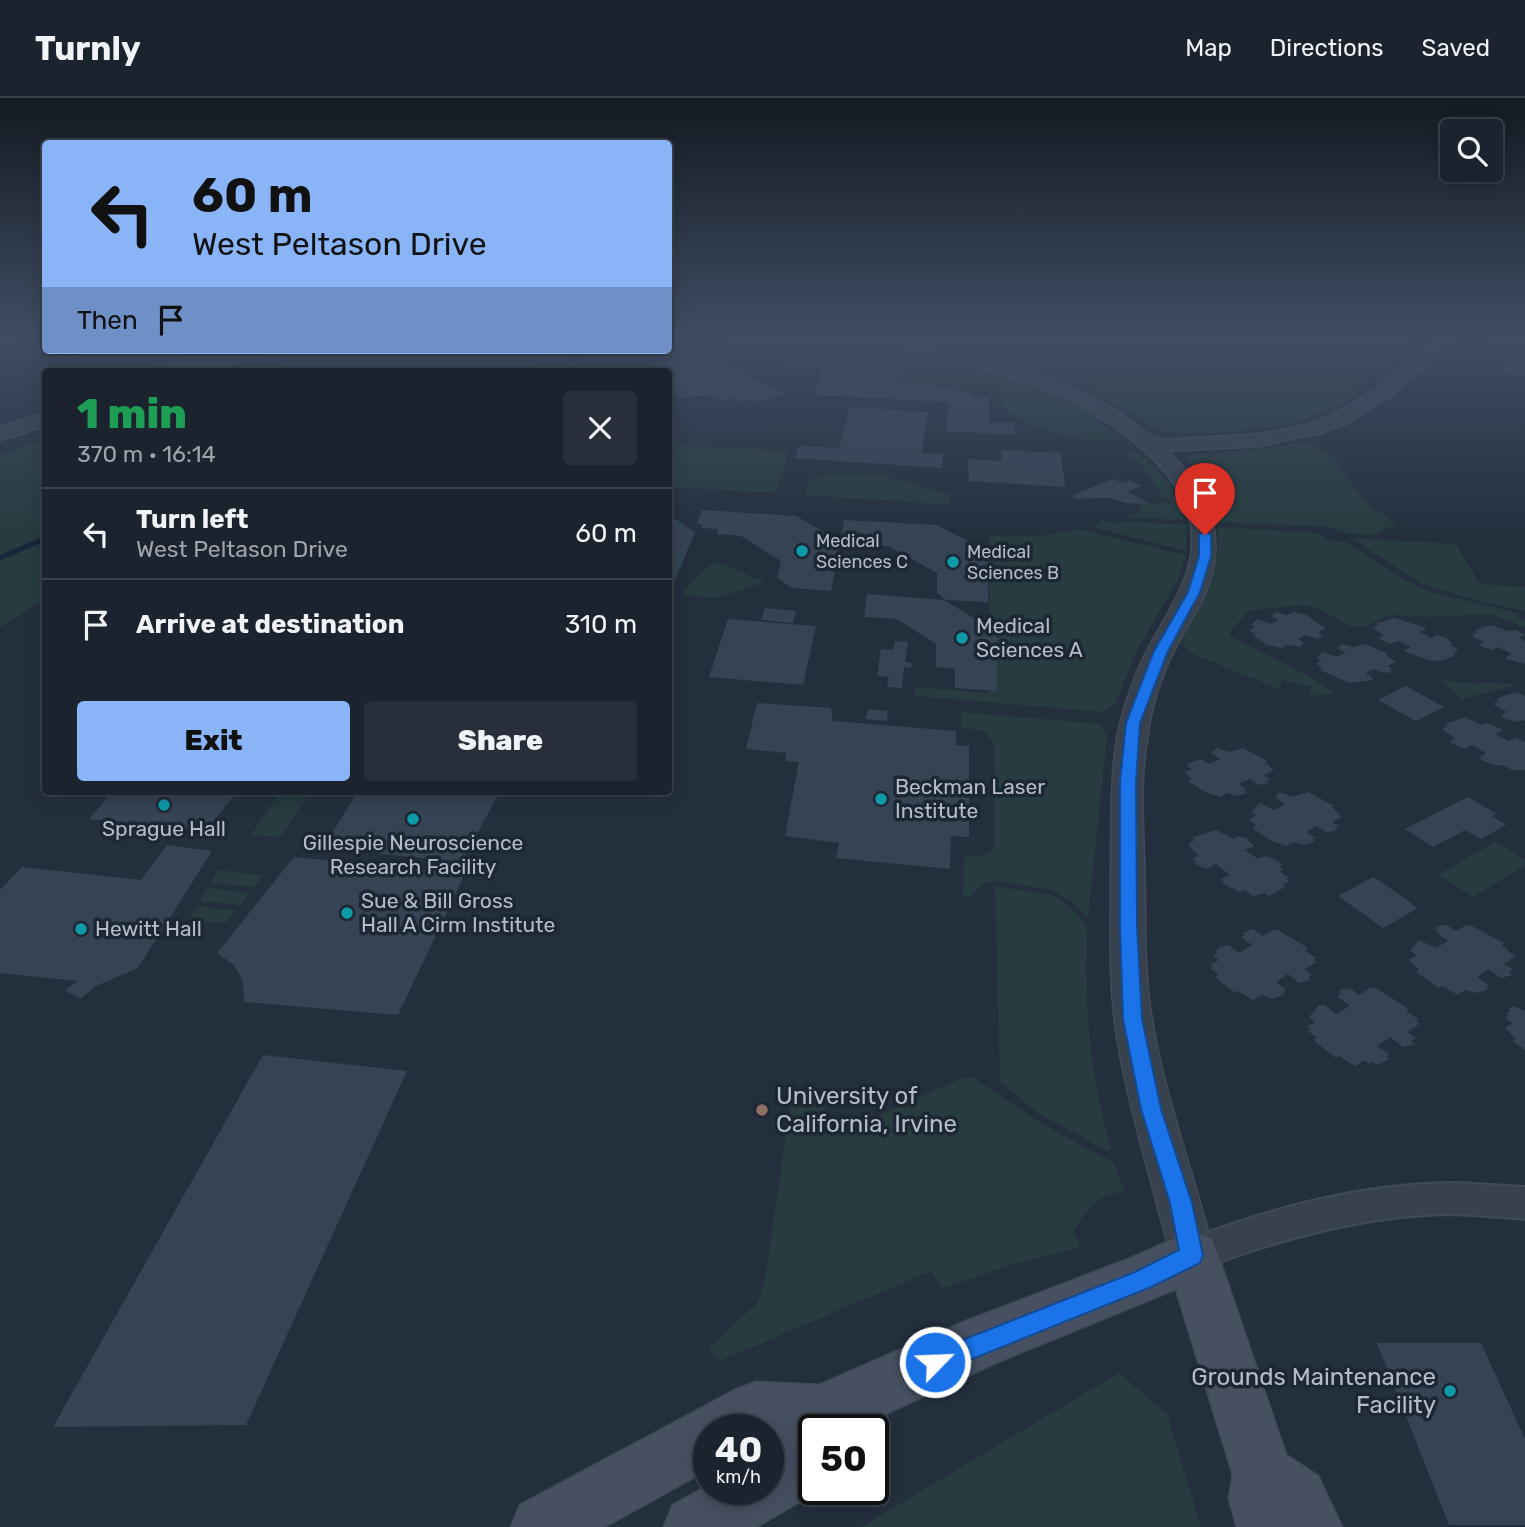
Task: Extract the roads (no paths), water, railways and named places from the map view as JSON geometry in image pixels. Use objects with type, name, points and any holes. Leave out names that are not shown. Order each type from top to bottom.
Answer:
[{"type":"main road","points":[[838,1414],[981,1342],[1143,1279],[1192,1255],[1266,1501],[1296,1498],[1311,1527]]},
{"type":"main road","points":[[750,1414],[755,1411],[768,1414]]},
{"type":"main road","points":[[542,1527],[693,1446]]},
{"type":"main road","points":[[695,1527],[734,1505]]},
{"type":"street","points":[[1087,404],[1152,445],[1184,481],[1194,497],[1205,535],[1205,556],[1194,592],[1161,651],[1133,723],[1128,782],[1130,977],[1133,1019],[1151,1109],[1181,1203],[1192,1255],[1245,1234],[1312,1216],[1366,1206],[1436,1198],[1525,1203]]},
{"type":"street","points":[[1152,445],[1271,437],[1338,420],[1365,404]]},
{"type":"street","points":[[3,427],[42,409]]},
{"type":"street","points":[[3,427],[42,420]]},
{"type":"waterway","points":[[0,558],[42,540]]},
{"type":"place","name":"Medical Sciences C","points":[[802,551]]},
{"type":"place","name":"Medical Sciences B","points":[[953,562]]},
{"type":"place","name":"Medical Sciences A","points":[[962,638]]},
{"type":"place","name":"Beckman Laser Institute","points":[[881,799]]},
{"type":"place","name":"Sprague Hall","points":[[164,805]]},
{"type":"place","name":"Gillespie Neuroscience Research Facility","points":[[413,819]]},
{"type":"place","name":"Sue & Bill Gross Hall A Cirm Institute","points":[[347,913]]},
{"type":"place","name":"Hewitt Hall","points":[[81,929]]},
{"type":"place","name":"University of California, Irvine","points":[[762,1110]]},
{"type":"place","name":"Grounds Maintenance Facility","points":[[1450,1391]]}]
